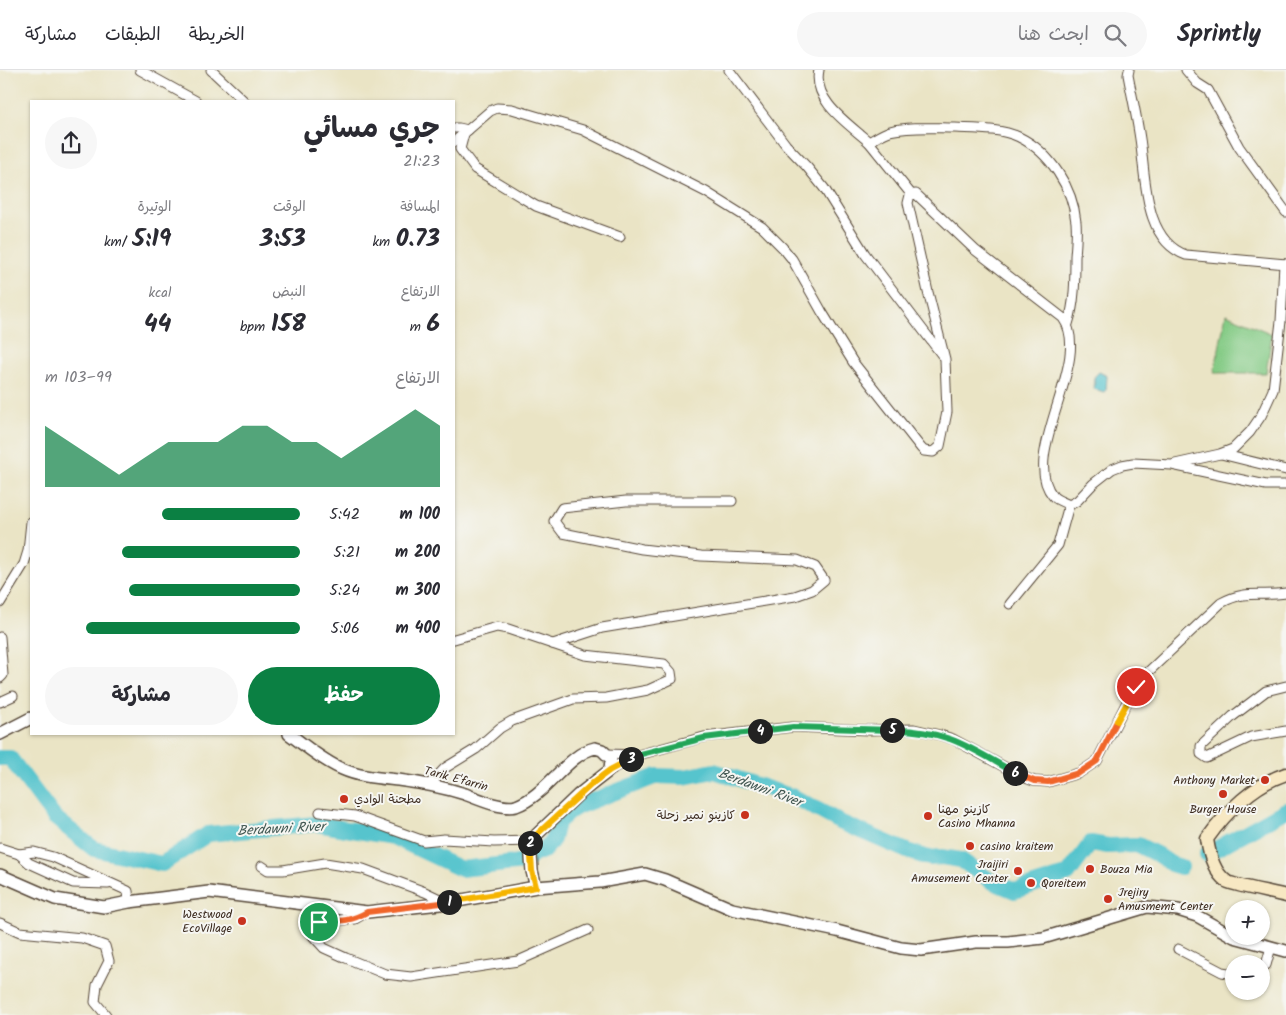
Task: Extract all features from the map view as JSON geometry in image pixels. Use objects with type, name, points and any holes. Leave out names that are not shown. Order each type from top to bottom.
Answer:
[{"type":"main road","points":[[1286,774],[1274,778],[1253,792],[1222,818],[1208,839],[1209,853],[1219,873],[1227,882],[1286,896]]},
{"type":"main road","points":[[1272,892],[1286,904]]},
{"type":"street","points":[[140,70],[194,100]]},
{"type":"street","points":[[211,70],[243,100]]},
{"type":"street","points":[[729,70],[786,146],[824,188],[864,254],[945,359]]},
{"type":"street","points":[[819,70],[821,94],[840,116],[870,142],[911,194],[917,195],[975,250],[1063,318],[1068,324],[1071,339],[1065,379],[1042,464],[1046,485],[1054,497],[1069,504],[1077,501],[1093,484],[1112,470],[1132,463],[1172,465],[1266,485],[1286,485]]},
{"type":"street","points":[[1129,70],[1128,75],[1146,187],[1153,218],[1166,242],[1175,250],[1186,255],[1285,264],[1273,390],[1262,416],[1250,432],[1233,449],[1220,454],[1172,465]]},
{"type":"street","points":[[1186,70],[1197,83],[1208,90],[1239,147],[1286,212]]},
{"type":"street","points":[[455,141],[490,111],[503,108],[512,109],[583,130],[706,192],[755,222],[776,240],[788,254],[853,362],[924,451],[933,452],[940,446],[947,412],[945,359],[908,203],[911,194]]},
{"type":"street","points":[[455,128],[466,132]]},
{"type":"street","points":[[870,142],[889,131],[906,129],[994,130],[1018,136],[1043,154],[1058,171],[1075,212],[1073,310],[1068,324]]},
{"type":"street","points":[[466,132],[460,149],[475,169],[536,206],[620,237]]},
{"type":"street","points":[[1220,454],[1286,470]]},
{"type":"street","points":[[553,644],[602,628],[795,596],[812,590],[824,580],[815,567],[798,560],[701,556],[642,549],[563,533],[554,521],[562,508],[617,502],[732,501]]},
{"type":"street","points":[[1010,604],[1058,545],[1069,504]]},
{"type":"street","points":[[0,603],[24,564],[28,551],[30,532]]},
{"type":"street","points":[[530,847],[578,795],[610,770],[638,755],[704,738],[793,727],[914,729],[953,739],[1023,777],[1034,781],[1048,782],[1079,773],[1097,761],[1126,704],[1142,679],[1221,603],[1234,596],[1243,594],[1286,593]]},
{"type":"street","points":[[429,784],[445,768],[476,749],[500,728],[512,721],[574,699],[606,698],[648,690],[672,679],[671,672],[664,664],[585,655],[508,629],[497,627],[455,639]]},
{"type":"street","points":[[0,636],[4,666],[3,675],[0,678]]},
{"type":"street","points":[[1286,686],[1266,691],[1240,710],[1201,746],[1200,754],[1207,758],[1251,737],[1286,731]]},
{"type":"street","points":[[0,702],[13,696]]},
{"type":"street","points":[[0,734],[30,719]]},
{"type":"street","name":"Tarik E'farrin","points":[[290,735],[328,762],[344,770],[378,779],[429,784],[510,807],[526,800],[543,788],[582,753],[595,748],[607,754]]},
{"type":"street","points":[[607,754],[638,755]]},
{"type":"street","points":[[607,754],[611,761],[610,770]]},
{"type":"street","points":[[320,812],[355,816],[424,841],[444,839],[494,842],[530,847]]},
{"type":"street","points":[[530,847],[536,887]]},
{"type":"street","points":[[0,848],[19,854],[29,863],[73,884],[110,884]]},
{"type":"street","points":[[19,854],[34,852],[54,857],[128,891],[129,902]]},
{"type":"street","points":[[262,866],[268,870],[283,870],[325,863],[363,869],[425,892],[446,902]]},
{"type":"street","points":[[0,875],[55,899],[104,907],[209,892],[367,912],[446,902],[536,887],[600,882],[644,874],[664,880],[732,909],[837,931],[901,948],[921,950],[968,943],[1008,942],[1043,938],[1147,907],[1178,910],[1197,916],[1234,937],[1286,951]]},
{"type":"street","points":[[367,912],[355,919],[319,922],[312,925],[313,936],[324,948],[346,958],[386,974],[411,977],[518,961],[588,930]]},
{"type":"street","points":[[0,923],[20,932],[82,938],[105,946],[109,961],[97,985],[95,1002],[106,1015]]},
{"type":"street","points":[[1269,955],[1271,947]]},
{"type":"street","points":[[1178,949],[1225,972]]},
{"type":"green space","points":[[1226,314],[1272,334],[1266,373],[1214,373]]},
{"type":"water","points":[[1099,372],[1107,376],[1106,390],[1104,392],[1093,387],[1095,383],[1094,377]]},
{"type":"waterway","name":"Berdawni River","points":[[0,758],[10,758],[54,817],[94,849],[162,864],[208,834],[317,824],[393,837],[461,869],[524,862],[545,850],[553,839],[557,823],[579,806],[657,776],[684,777],[714,771],[794,797],[842,823],[907,851],[929,858],[942,857],[961,860],[991,881],[1015,891],[1068,874],[1091,843],[1108,846],[1138,845],[1171,864],[1181,867]]},
{"type":"waterway","name":"Berdawni River","points":[[1207,854],[1286,810]]},
{"type":"place","name":"Anthony Market","points":[[1265,780]]},
{"type":"place","name":"Burger House","points":[[1223,794]]},
{"type":"place","name":"مطحنة الوادي","points":[[344,799]]},
{"type":"place","name":"كازينو نمير زحلة","points":[[745,815]]},
{"type":"place","name":"كازينو مهنا Casino Mhanna","points":[[928,816]]},
{"type":"place","name":"casino kraitem","points":[[970,846]]},
{"type":"place","name":"Bouza Mia","points":[[1090,869]]},
{"type":"place","name":"Jraijiri Amusement Center","points":[[1018,871]]},
{"type":"place","name":"Qoreitem","points":[[1031,883]]},
{"type":"place","name":"Jrejiry Amusmemt Center","points":[[1108,899]]},
{"type":"place","name":"Westwood EcoVillage","points":[[242,921]]},
{"type":"route","points":[[319,922],[345,921],[355,919],[367,912],[440,904],[536,887],[532,871],[530,841],[594,782],[610,770],[641,754],[704,738],[793,727],[869,730],[914,729],[953,739],[1023,777],[1034,781],[1048,782],[1079,773],[1097,761],[1136,687]]}]
